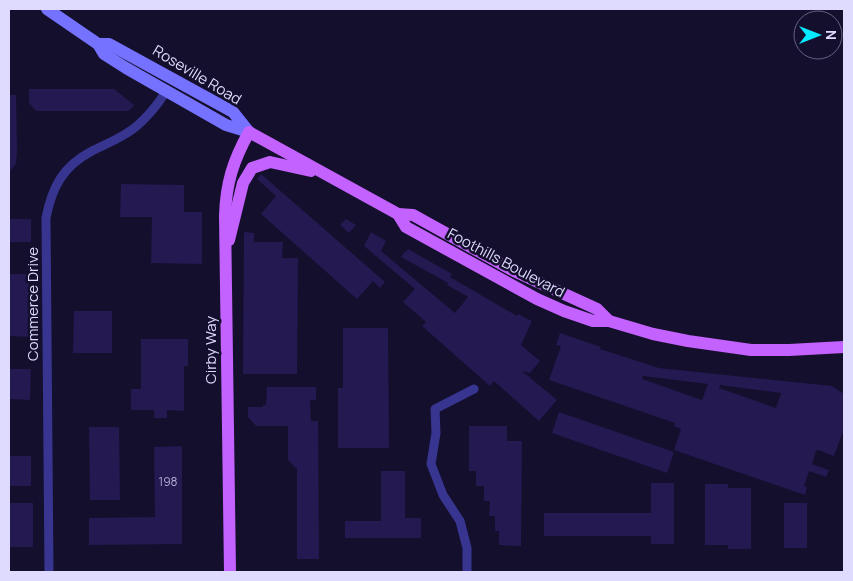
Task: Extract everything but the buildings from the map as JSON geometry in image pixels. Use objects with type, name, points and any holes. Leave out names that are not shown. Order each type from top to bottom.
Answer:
[{"type":"main road","name":"Roseville Road","points":[[47,9],[98,44],[104,54],[226,125],[249,132]]},
{"type":"main road","name":"Roseville Road","points":[[98,44],[109,44],[232,112],[249,132]]},
{"type":"main road","name":"Foothills Boulevard","points":[[249,132],[398,214],[413,215],[514,271],[597,309],[609,321],[653,334],[751,350],[830,349],[844,347]]},
{"type":"main road","name":"Cirby Way","points":[[230,572],[225,216],[227,188],[237,155],[249,132]]},
{"type":"main road","points":[[225,256],[243,183],[252,168],[270,162],[328,175]]},
{"type":"street","name":"Commerce Drive","points":[[49,572],[46,218],[49,202],[54,188],[75,161],[129,132],[160,103],[166,91]]},
{"type":"street","points":[[467,572],[467,548],[460,521],[443,496],[431,464],[436,433],[435,409],[474,389]]}]
